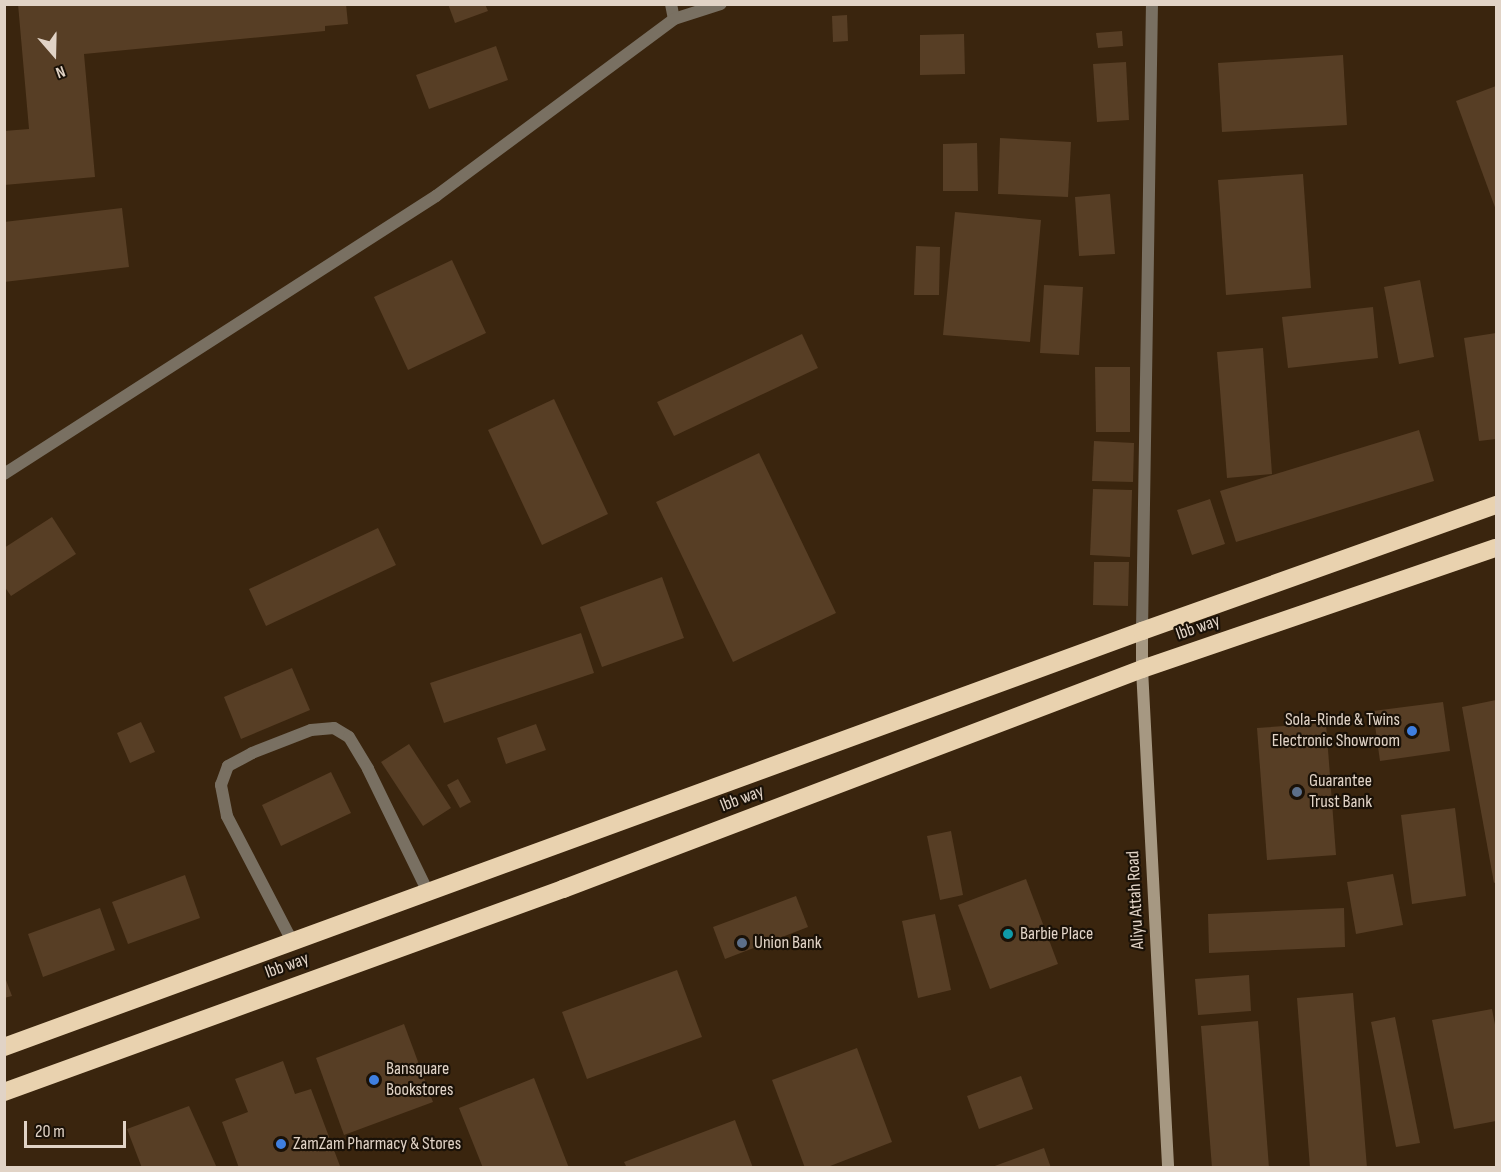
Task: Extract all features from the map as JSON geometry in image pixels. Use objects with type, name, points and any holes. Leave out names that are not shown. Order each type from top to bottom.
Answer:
[{"type":"highway","points":[[4,1047],[1142,631],[1497,505]]},
{"type":"highway","name":"Ibb way","points":[[4,1092],[563,889],[1142,669],[1497,548]]},
{"type":"street","points":[[671,4],[675,19]]},
{"type":"street","points":[[4,474],[436,196],[675,19],[721,4]]},
{"type":"street","points":[[1142,631],[1152,4]]},
{"type":"street","name":"Aliyu Attah Road","points":[[1142,631],[1142,669],[1168,1167]]},
{"type":"street","points":[[292,941],[228,816],[221,784],[228,766],[252,753],[311,730],[333,728],[349,737],[368,769],[428,892]]},
{"type":"building","points":[[18,4],[346,4],[348,24],[325,26],[325,31],[84,54],[95,177],[4,185],[4,131],[29,129]]},
{"type":"building","points":[[448,4],[485,4],[488,11],[455,23]]},
{"type":"building","points":[[847,15],[848,41],[833,42],[832,16]]},
{"type":"building","points":[[1122,31],[1123,46],[1098,48],[1096,33]]},
{"type":"building","points":[[964,34],[965,74],[920,75],[920,35]]},
{"type":"building","points":[[496,46],[508,80],[429,109],[416,75]]},
{"type":"building","points":[[1343,55],[1347,125],[1222,132],[1218,63]]},
{"type":"building","points":[[1126,62],[1129,120],[1097,122],[1093,64]]},
{"type":"building","points":[[1496,86],[1496,210],[1456,101]]},
{"type":"building","points":[[1000,138],[1071,142],[1068,197],[998,194]]},
{"type":"building","points":[[977,143],[978,191],[943,191],[943,144]]},
{"type":"building","points":[[1303,174],[1311,288],[1226,295],[1218,180]]},
{"type":"building","points":[[1110,194],[1115,254],[1079,256],[1075,197]]},
{"type":"building","points":[[122,208],[129,267],[4,282],[4,222]]},
{"type":"building","points":[[955,212],[1041,220],[1030,342],[943,335]]},
{"type":"building","points":[[916,246],[940,247],[939,295],[914,295]]},
{"type":"building","points":[[452,260],[486,333],[408,370],[374,297]]},
{"type":"building","points":[[1420,280],[1434,357],[1399,364],[1384,287]]},
{"type":"building","points":[[1044,285],[1083,287],[1079,355],[1040,353]]},
{"type":"building","points":[[1373,307],[1378,358],[1288,368],[1282,317]]},
{"type":"building","points":[[1496,333],[1496,439],[1479,441],[1464,338]]},
{"type":"building","points":[[802,334],[818,368],[674,436],[657,402]]},
{"type":"building","points":[[1263,348],[1272,474],[1227,478],[1217,352]]},
{"type":"building","points":[[1095,367],[1130,367],[1130,432],[1096,432]]},
{"type":"building","points":[[554,399],[608,514],[542,545],[488,430]]},
{"type":"building","points":[[1419,430],[1434,481],[1236,542],[1220,491]]},
{"type":"building","points":[[1094,441],[1134,443],[1133,482],[1092,481]]},
{"type":"building","points":[[759,453],[836,613],[733,662],[656,502]]},
{"type":"building","points":[[1093,489],[1132,490],[1130,557],[1090,555]]},
{"type":"building","points":[[1210,499],[1225,544],[1192,555],[1177,510]]},
{"type":"building","points":[[52,517],[76,554],[11,596],[4,586],[4,548]]},
{"type":"building","points":[[378,528],[396,565],[266,626],[249,589]]},
{"type":"building","points":[[1094,562],[1129,562],[1128,606],[1093,605]]},
{"type":"building","points":[[662,577],[684,638],[602,667],[580,607]]},
{"type":"building","points":[[581,633],[594,673],[444,723],[430,683]]},
{"type":"building","points":[[292,668],[310,710],[241,739],[224,697]]},
{"type":"building","points":[[1496,700],[1496,882],[1494,883],[1462,707]]},
{"type":"building","name":"Sola-Rinde & Twins Electronic Showroom","points":[[1443,702],[1450,751],[1380,761],[1373,711]]},
{"type":"building","points":[[141,722],[155,752],[130,763],[117,733]]},
{"type":"building","name":"Guarantee Trust Bank","points":[[1326,723],[1336,855],[1267,860],[1257,728]]},
{"type":"building","points":[[536,724],[546,750],[506,764],[497,738]]},
{"type":"building","points":[[409,744],[451,808],[423,826],[381,762]]},
{"type":"building","points":[[331,772],[351,813],[281,846],[262,805]]},
{"type":"building","points":[[458,779],[471,802],[460,808],[447,785]]},
{"type":"building","points":[[1455,808],[1466,896],[1412,904],[1401,815]]},
{"type":"building","points":[[951,831],[963,895],[940,900],[927,836]]},
{"type":"building","points":[[1393,874],[1403,925],[1356,934],[1347,882]]},
{"type":"building","points":[[185,875],[200,918],[128,944],[112,902]]},
{"type":"building","name":"Barbie Place","points":[[1026,879],[1058,964],[990,989],[958,905]]},
{"type":"building","name":"Union Bank","points":[[796,896],[808,927],[725,959],[713,927]]},
{"type":"building","points":[[100,908],[115,950],[43,977],[28,934]]},
{"type":"building","points":[[1344,908],[1345,947],[1209,953],[1208,914]]},
{"type":"building","points":[[935,914],[951,990],[918,998],[902,921]]},
{"type":"building","points":[[677,970],[702,1037],[587,1079],[562,1012]]},
{"type":"building","points":[[4,975],[12,996],[4,998]]},
{"type":"building","points":[[1249,975],[1251,1011],[1198,1015],[1195,979]]},
{"type":"building","points":[[1353,993],[1367,1168],[1310,1168],[1297,998]]},
{"type":"building","points":[[1492,1009],[1496,1030],[1496,1121],[1454,1129],[1432,1020]]},
{"type":"building","points":[[1395,1017],[1420,1143],[1396,1147],[1371,1022]]},
{"type":"building","points":[[1258,1021],[1269,1168],[1212,1168],[1201,1026]]},
{"type":"building","name":"Bansquare Bookstores","points":[[404,1024],[433,1102],[344,1135],[316,1058]]},
{"type":"building","points":[[857,1048],[892,1142],[825,1168],[805,1168],[772,1080]]},
{"type":"building","name":"ZamZam Pharmacy & Stores","points":[[283,1061],[295,1094],[311,1089],[340,1166],[239,1168],[222,1122],[248,1112],[235,1079]]},
{"type":"building","points":[[1021,1076],[1033,1109],[979,1129],[967,1096]]},
{"type":"building","points":[[534,1078],[569,1168],[483,1168],[459,1108]]},
{"type":"building","points":[[189,1106],[217,1168],[142,1168],[127,1129]]},
{"type":"building","points":[[735,1120],[753,1168],[627,1168],[624,1162]]},
{"type":"building","points":[[1044,1148],[1051,1168],[992,1168],[992,1167]]},
{"type":"place","name":"Sola-Rinde & Twins Electronic Showroom","points":[[1412,731]]},
{"type":"place","name":"Guarantee Trust Bank","points":[[1297,792]]},
{"type":"place","name":"Barbie Place","points":[[1008,934]]},
{"type":"place","name":"Union Bank","points":[[742,943]]},
{"type":"place","name":"Bansquare Bookstores","points":[[374,1080]]},
{"type":"place","name":"ZamZam Pharmacy & Stores","points":[[281,1144]]}]
